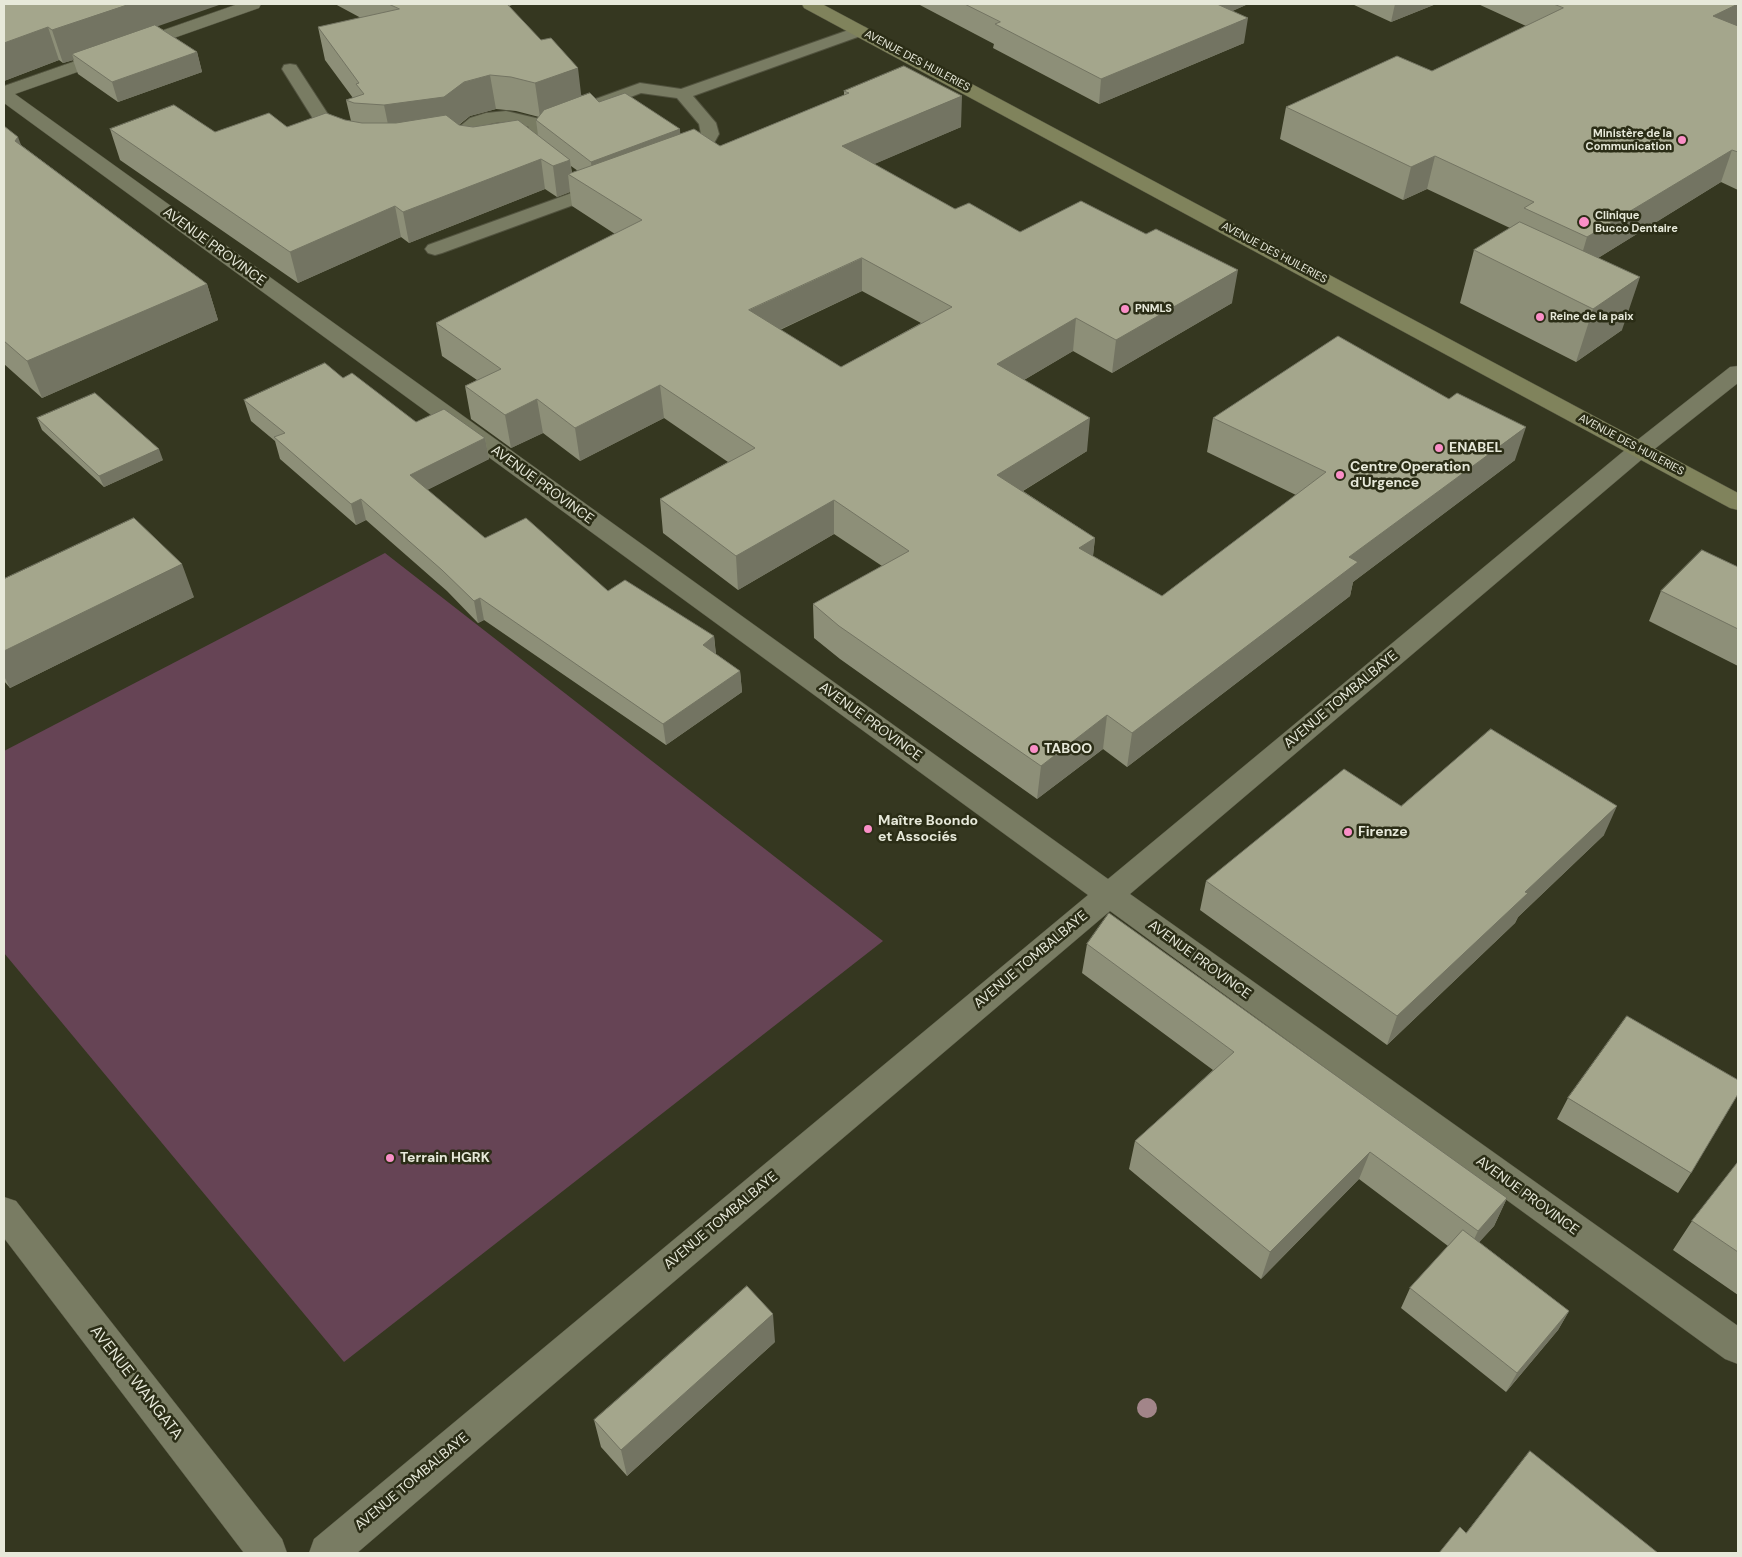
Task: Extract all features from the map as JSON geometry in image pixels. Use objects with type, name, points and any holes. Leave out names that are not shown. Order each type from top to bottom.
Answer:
[{"type":"main road","name":"AVENUE DES HUILERIES","points":[[810,4],[1738,503]]},
{"type":"street","points":[[4,94],[253,4]]},
{"type":"street","name":"AVENUE PROVINCE","points":[[4,94],[1109,895],[1738,1347]]},
{"type":"street","name":"AVENUE TOMBALBAYE","points":[[328,1553],[570,1347],[1638,450],[1738,372]]},
{"type":"street","name":"AVENUE WANGATA","points":[[4,1212],[268,1553]]},
{"type":"lane","points":[[508,146],[526,142],[540,125],[640,88],[682,94],[860,31]]},
{"type":"lane","points":[[290,69],[328,129],[355,144],[363,144]]},
{"type":"lane","points":[[665,164],[702,150],[710,134],[707,123],[682,94]]},
{"type":"lane","points":[[490,148],[470,149],[447,138],[470,124],[491,117],[515,116],[540,125]]},
{"type":"lane","points":[[526,142],[555,164]]},
{"type":"lane","points":[[435,249],[584,186],[610,185]]},
{"type":"shaded area","name":"Terrain HGRK","points":[[385,553],[883,941],[344,1362],[4,953],[4,751]]},
{"type":"building","points":[[4,4],[130,4],[52,30],[48,27],[4,43]]},
{"type":"building","points":[[389,4],[507,4],[541,40],[551,38],[578,68],[535,83],[511,77],[490,75],[464,82],[444,97],[384,105],[354,103],[346,100],[364,94],[356,84],[359,83],[318,27],[399,9]]},
{"type":"building","points":[[965,4],[1217,4],[1248,18],[1101,79],[995,24],[1000,22]]},
{"type":"building","points":[[1554,4],[1738,4],[1713,16],[1738,26],[1738,152],[1732,150],[1587,237],[1524,208],[1534,202],[1435,156],[1411,167],[1286,107],[1397,56],[1432,71],[1563,8]]},
{"type":"building","points":[[155,25],[197,52],[112,82],[72,54]]},
{"type":"building","points":[[904,66],[962,96],[842,146],[955,209],[969,203],[1020,232],[1081,201],[1146,234],[1156,229],[1238,270],[1116,340],[1076,318],[997,364],[1090,418],[997,475],[1095,538],[1079,548],[1162,596],[1326,472],[1213,418],[1338,336],[1449,399],[1457,393],[1526,427],[1349,557],[1358,562],[1132,733],[1107,715],[1041,766],[839,626],[813,604],[909,551],[834,500],[736,556],[660,499],[755,448],[660,385],[575,428],[537,399],[505,415],[465,386],[501,369],[436,323],[642,220],[568,174],[694,129],[720,146],[849,93],[844,91]],"holes":[[[862,258],[952,307],[841,367],[749,310]]]},
{"type":"building","points":[[590,93],[599,102],[625,93],[680,129],[591,162],[536,120],[544,110]]},
{"type":"building","points":[[174,105],[215,132],[269,113],[287,127],[326,113],[345,120],[362,123],[396,123],[446,115],[459,125],[473,127],[518,120],[570,160],[553,166],[541,159],[403,212],[395,206],[290,252],[110,129]]},
{"type":"building","points":[[4,126],[18,137],[15,141],[207,284],[27,361],[4,341]]},
{"type":"building","points":[[1520,222],[1640,277],[1593,309],[1474,250]]},
{"type":"building","points":[[325,363],[343,378],[352,373],[416,422],[444,409],[485,438],[410,475],[485,538],[526,518],[608,591],[625,580],[714,636],[703,645],[740,671],[663,724],[480,598],[474,601],[442,570],[361,499],[351,504],[274,437],[285,433],[244,400]]},
{"type":"building","points":[[95,393],[159,449],[99,476],[37,418]]},
{"type":"building","points":[[134,518],[182,564],[4,651],[4,579]]},
{"type":"building","points":[[1702,550],[1738,567],[1738,629],[1661,591]]},
{"type":"building","points":[[1491,729],[1617,806],[1397,1016],[1206,881],[1344,769],[1401,806]]},
{"type":"building","points":[[1109,913],[1507,1198],[1478,1231],[1370,1152],[1270,1252],[1135,1141],[1234,1052],[1087,944]]},
{"type":"building","points":[[1627,1016],[1738,1080],[1738,1094],[1691,1173],[1568,1098]]},
{"type":"building","points":[[1738,1162],[1738,1252],[1692,1221]]},
{"type":"building","points":[[1463,1230],[1569,1311],[1517,1373],[1410,1288]]},
{"type":"building","points":[[747,1286],[773,1314],[621,1450],[594,1420]]},
{"type":"building","points":[[1530,1451],[1658,1553],[1439,1553],[1460,1527],[1466,1533]]},
{"type":"place","name":"Ministère de la Communication","points":[[1682,140]]},
{"type":"place","name":"Clinique Bucco Dentaire","points":[[1584,222]]},
{"type":"place","name":"PNMLS","points":[[1125,309]]},
{"type":"place","name":"Reine de la paix","points":[[1540,317]]},
{"type":"place","name":"ENABEL","points":[[1439,448]]},
{"type":"place","name":"Centre Operation d'Urgence","points":[[1340,475]]},
{"type":"place","name":"TABOO","points":[[1034,749]]},
{"type":"place","name":"Maître Boondo et Associés","points":[[868,829]]},
{"type":"place","name":"Firenze","points":[[1348,832]]},
{"type":"place","name":"Terrain HGRK","points":[[390,1158]]}]
